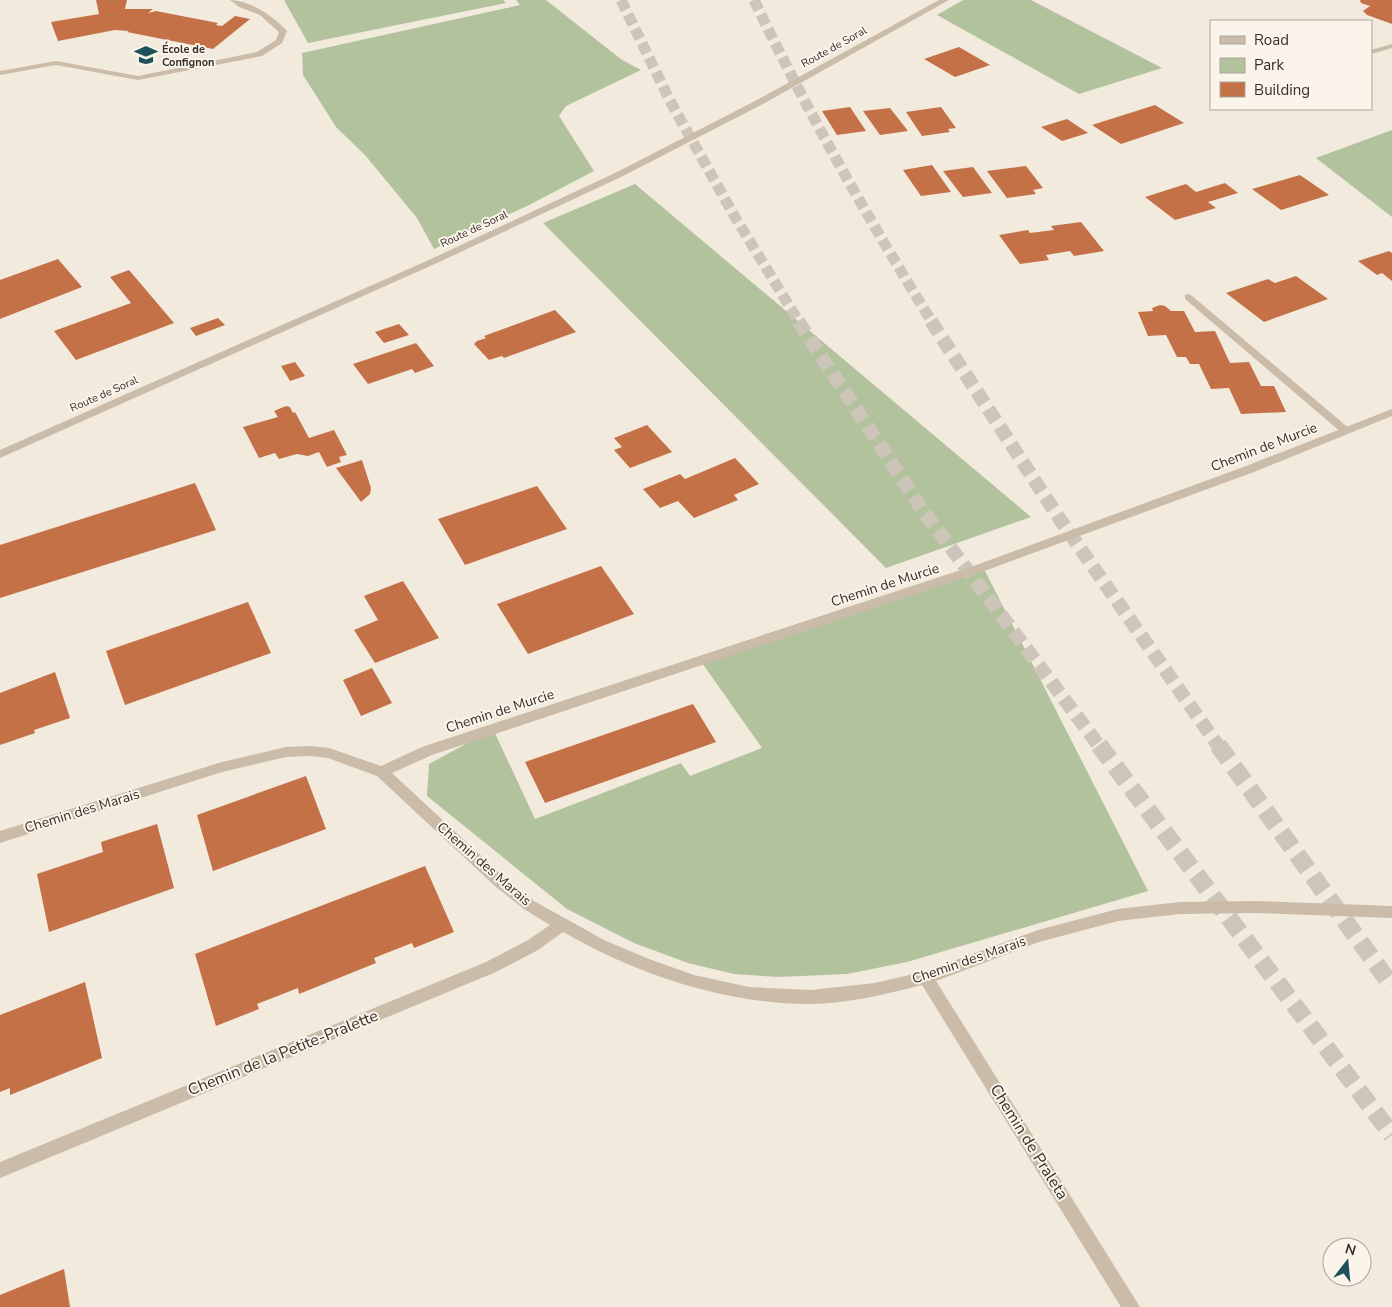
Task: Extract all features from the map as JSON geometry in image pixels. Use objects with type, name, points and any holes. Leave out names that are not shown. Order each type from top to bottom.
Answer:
[{"type":"street","points":[[0,73],[56,63],[138,78],[260,54],[278,41],[283,31],[276,23],[255,10],[243,8],[234,0]]},
{"type":"street","name":"Route de Soral","points":[[0,454],[434,261],[618,175],[782,90],[944,0]]},
{"type":"street","points":[[1372,52],[1392,46]]},
{"type":"street","points":[[1188,297],[1346,431]]},
{"type":"street","name":"Chemin de Murcie","points":[[382,772],[427,751],[983,567],[1250,469],[1392,412]]},
{"type":"street","name":"Chemin des Marais","points":[[0,837],[222,767],[286,752],[310,751],[329,753],[382,772],[501,883],[528,905],[561,925],[599,945],[644,964],[694,982],[748,994],[811,997],[875,990],[926,978],[1038,936],[1118,915],[1198,907],[1392,912]]},
{"type":"street","name":"Chemin de la Petite-Pralette","points":[[0,1170],[491,967],[533,945],[561,925]]},
{"type":"street","name":"Chemin de Praleta","points":[[926,978],[1131,1307]]},
{"type":"green space","points":[[284,0],[503,0],[506,3],[308,43]]},
{"type":"green space","points":[[516,0],[546,0],[622,60],[641,70],[566,106],[559,116],[594,171],[527,206],[434,249],[417,218],[365,155],[336,127],[303,75],[302,53],[520,5]]},
{"type":"green space","points":[[963,0],[1031,0],[1162,68],[1079,94],[937,15]]},
{"type":"green space","points":[[1392,130],[1392,217],[1316,158]]},
{"type":"green space","points":[[635,184],[1031,517],[886,568],[543,223]]},
{"type":"green space","points":[[983,567],[1148,891],[907,962],[847,974],[778,977],[734,974],[688,963],[634,943],[567,909],[427,796],[429,764],[493,729],[535,819],[681,763],[690,776],[762,748],[700,660]]},
{"type":"building","points":[[96,0],[127,0],[125,9],[153,9],[148,13],[156,11],[218,23],[216,25],[222,26],[235,16],[250,19],[213,49],[127,32],[129,31],[115,30],[58,41],[51,22],[99,14]]},
{"type":"building","points":[[1360,0],[1392,0],[1392,24],[1367,15],[1363,11],[1370,6],[1361,3]]},
{"type":"building","points":[[959,47],[990,65],[955,77],[924,59]]},
{"type":"building","points":[[1155,105],[1184,123],[1121,144],[1092,125]]},
{"type":"building","points":[[850,107],[866,131],[837,135],[822,111]]},
{"type":"building","points":[[941,107],[956,128],[948,129],[950,132],[922,136],[906,112]]},
{"type":"building","points":[[890,108],[908,131],[880,135],[863,111]]},
{"type":"building","points":[[1067,119],[1088,133],[1062,141],[1041,127]]},
{"type":"building","points":[[932,165],[951,192],[921,196],[903,170]]},
{"type":"building","points":[[1026,166],[1043,188],[1033,190],[1036,194],[1007,198],[987,171]]},
{"type":"building","points":[[973,167],[992,193],[963,197],[943,171]]},
{"type":"building","points":[[1300,175],[1329,195],[1281,210],[1252,189]]},
{"type":"building","points":[[1225,183],[1238,193],[1208,202],[1216,208],[1175,220],[1145,197],[1186,184],[1196,192]]},
{"type":"building","points":[[1081,222],[1104,251],[1074,256],[1070,251],[1046,255],[1049,260],[1020,264],[999,235],[1028,230],[1030,233],[1054,230],[1051,226]]},
{"type":"building","points":[[1389,251],[1392,253],[1392,281],[1382,273],[1377,275],[1358,261]]},
{"type":"building","points":[[58,259],[82,287],[0,319],[0,280]]},
{"type":"building","points":[[129,270],[174,323],[76,360],[54,331],[131,303],[110,277]]},
{"type":"building","points":[[1296,276],[1328,299],[1264,322],[1226,293],[1268,279],[1275,283]]},
{"type":"building","points":[[1160,305],[1165,306],[1171,311],[1184,311],[1195,332],[1215,331],[1230,363],[1249,362],[1261,386],[1274,386],[1286,412],[1241,414],[1229,388],[1211,389],[1199,364],[1190,364],[1186,357],[1177,357],[1166,335],[1148,336],[1138,312],[1153,311],[1152,308]]},
{"type":"building","points":[[555,310],[576,332],[504,358],[502,356],[489,360],[474,344],[486,338],[484,336]]},
{"type":"building","points":[[218,318],[225,325],[196,336],[190,328]]},
{"type":"building","points":[[399,324],[409,335],[384,343],[375,332]]},
{"type":"building","points":[[416,343],[434,366],[415,373],[412,369],[368,384],[353,364]]},
{"type":"building","points":[[295,362],[305,376],[290,381],[281,366]]},
{"type":"building","points":[[286,406],[290,407],[293,413],[295,412],[309,438],[334,430],[347,455],[339,457],[341,462],[327,467],[319,452],[308,456],[297,454],[279,459],[275,453],[259,458],[243,427],[278,417],[274,411]]},
{"type":"building","points":[[647,425],[672,452],[630,468],[614,450],[622,447],[614,438]]},
{"type":"building","points":[[735,458],[759,484],[734,495],[738,500],[694,518],[678,501],[660,508],[643,489],[680,474],[685,479]]},
{"type":"building","points":[[362,460],[371,488],[370,494],[361,502],[336,468]]},
{"type":"building","points":[[195,483],[216,530],[0,598],[0,545]]},
{"type":"building","points":[[537,486],[567,529],[465,565],[438,519]]},
{"type":"building","points":[[601,566],[634,614],[528,654],[497,604]]},
{"type":"building","points":[[403,581],[439,638],[375,663],[354,630],[378,620],[364,596]]},
{"type":"building","points":[[248,602],[271,653],[125,705],[106,651]]},
{"type":"building","points":[[372,668],[392,703],[361,716],[343,680]]},
{"type":"building","points":[[55,672],[70,718],[34,730],[35,733],[0,745],[0,693]]},
{"type":"building","points":[[693,704],[716,742],[545,803],[525,762]]},
{"type":"building","points":[[306,776],[326,829],[213,871],[197,815]]},
{"type":"building","points":[[157,824],[174,888],[49,932],[37,874],[103,852],[101,842]]},
{"type":"building","points":[[425,866],[454,932],[414,948],[412,943],[374,958],[376,963],[299,994],[298,988],[257,1004],[259,1009],[216,1026],[195,954]]},
{"type":"building","points":[[85,982],[102,1058],[10,1095],[10,1088],[0,1092],[0,1015]]},
{"type":"building","points":[[64,1269],[70,1307],[0,1307],[0,1295]]},
{"type":"tunnel","points":[[621,0],[670,101],[735,217],[799,322]]},
{"type":"tunnel","points":[[754,0],[795,82],[839,163],[884,243],[932,322]]},
{"type":"tunnel","points":[[798,321],[924,512],[1100,747]]},
{"type":"tunnel","points":[[931,321],[1059,518],[1219,747]]},
{"type":"tunnel","points":[[1099,745],[1392,1135]]},
{"type":"tunnel","points":[[1218,745],[1392,986]]},
{"type":"place","name":"École de Confignon","points":[[146,55]]}]
